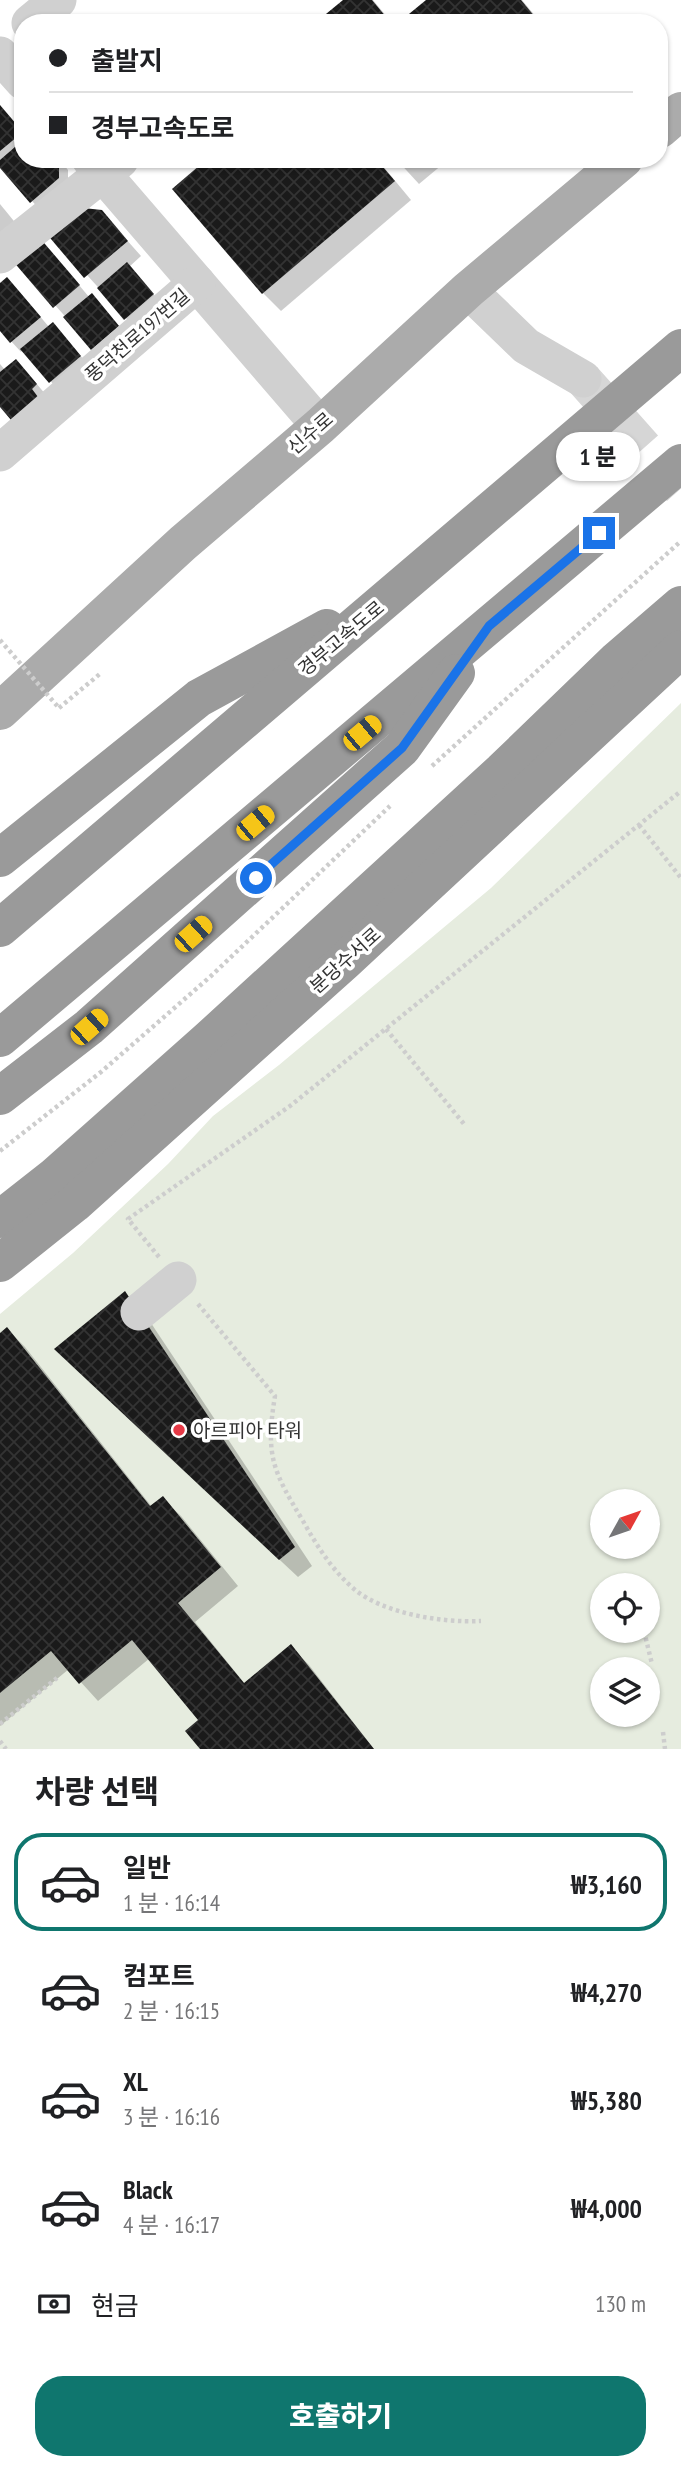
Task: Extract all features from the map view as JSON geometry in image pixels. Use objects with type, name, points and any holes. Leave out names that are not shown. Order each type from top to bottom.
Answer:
[{"type":"highway","name":"경부고속도로","points":[[0,928],[681,348]]},
{"type":"highway","points":[[0,1038],[681,463]]},
{"type":"highway","points":[[0,858],[199,698],[397,590]]},
{"type":"highway","name":"분당수서로","points":[[0,1219],[55,1176],[208,1040],[681,605]]},
{"type":"highway","points":[[0,1096],[89,1027],[402,748],[489,626]]},
{"type":"highway","name":"분당수서로","points":[[0,1263],[74,1204],[325,979],[681,649]]},
{"type":"main road","name":"신수로","points":[[0,711],[183,544],[320,426],[468,290],[613,168]]},
{"type":"street","points":[[41,14],[58,0]]},
{"type":"street","points":[[0,47],[14,35]]},
{"type":"street","points":[[0,55],[14,71]]},
{"type":"street","name":"풍덕천로197번길","points":[[0,255],[100,168]]},
{"type":"street","name":"풍덕천로197번길","points":[[0,453],[197,282],[108,168]]},
{"type":"street","points":[[197,282],[320,426]]},
{"type":"street","points":[[468,290],[526,346],[583,379]]},
{"type":"street","points":[[139,1312],[178,1280]]},
{"type":"path","points":[[431,767],[681,541]]},
{"type":"path","points":[[0,640],[59,708],[101,673]]},
{"type":"path","points":[[481,1621],[443,1621],[403,1612],[356,1591],[340,1575],[319,1550],[278,1478],[271,1454],[269,1431],[275,1396],[128,1219],[290,1106],[681,792]]},
{"type":"path","points":[[0,1151],[101,1072],[211,976],[391,805]]},
{"type":"path","points":[[639,825],[681,878]]},
{"type":"path","points":[[386,1029],[464,1125]]},
{"type":"path","points":[[0,1724],[57,1678]]},
{"type":"path","points":[[663,1732],[665,1749]]},
{"type":"path","points":[[0,1741],[6,1749]]},
{"type":"shaded area","points":[[681,703],[681,1749],[0,1749],[0,1314],[73,1253],[168,1164],[213,1116],[279,1065],[491,888]]},
{"type":"building","points":[[343,0],[372,0],[384,14],[326,14]]},
{"type":"building","points":[[426,0],[521,0],[533,14],[409,14]]},
{"type":"building","points":[[0,105],[14,121],[14,139],[0,151]]},
{"type":"building","points":[[14,148],[14,168],[59,168],[59,178],[30,203],[0,168],[0,160]]},
{"type":"building","points":[[196,168],[384,168],[395,181],[262,294],[172,189]]},
{"type":"building","points":[[74,207],[102,210],[128,241],[84,278],[45,232]]},
{"type":"building","points":[[39,237],[80,285],[53,308],[12,260]]},
{"type":"building","points":[[127,262],[154,294],[124,320],[97,288]]},
{"type":"building","points":[[7,277],[41,317],[10,343],[0,331],[0,283]]},
{"type":"building","points":[[92,293],[119,326],[91,350],[63,317]]},
{"type":"building","points":[[53,322],[81,356],[49,383],[20,349]]},
{"type":"building","points":[[16,359],[37,384],[32,389],[38,397],[11,420],[0,407],[0,372]]},
{"type":"building","name":"아르피아 타워","points":[[125,1291],[295,1547],[279,1560],[54,1349]]},
{"type":"building","points":[[7,1327],[150,1506],[163,1496],[221,1567],[178,1603],[244,1683],[291,1644],[374,1749],[200,1749],[185,1731],[198,1720],[132,1640],[79,1684],[51,1651],[0,1693],[0,1333]]},
{"type":"tunnel","points":[[583,379],[681,489]]},
{"type":"place","name":"아르피아 타워","points":[[179,1430]]},
{"type":"route","points":[[256,878],[402,748],[489,626],[599,533]]}]
